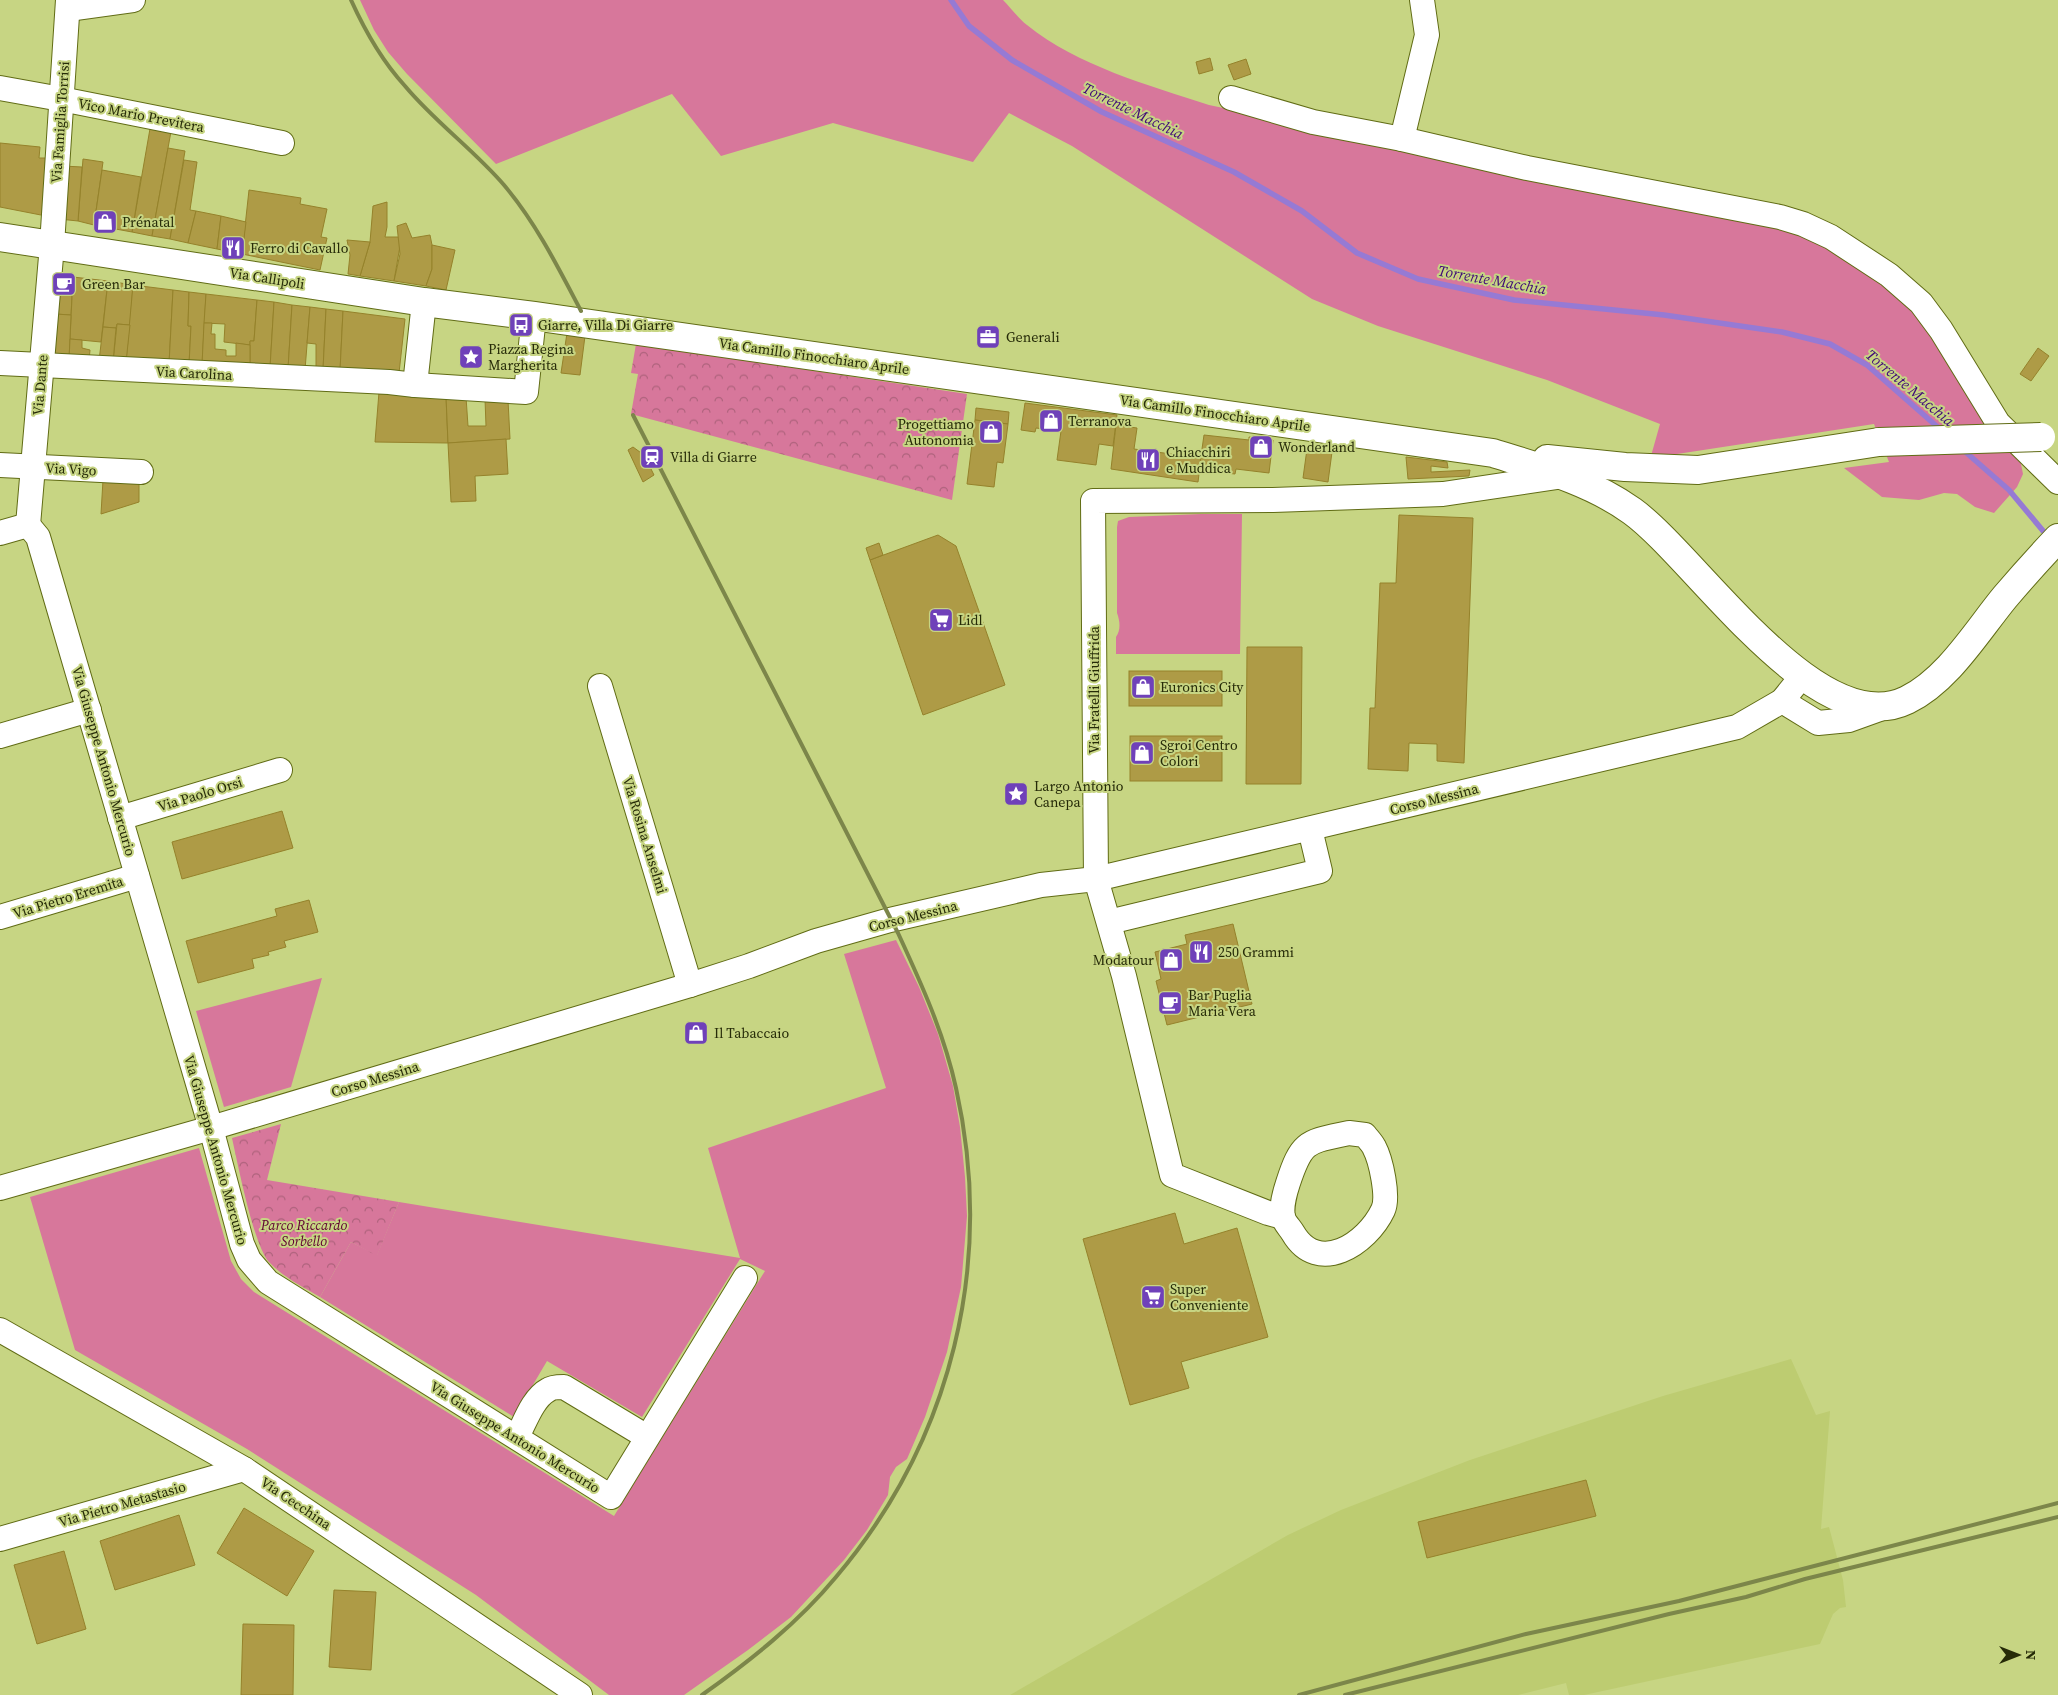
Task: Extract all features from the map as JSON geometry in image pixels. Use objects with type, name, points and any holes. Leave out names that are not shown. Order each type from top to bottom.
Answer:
[{"type":"main road","name":"Via Callipoli","points":[[0,238],[424,302],[534,316]]},
{"type":"main road","name":"Via Camillo Finocchiaro Aprile","points":[[534,316],[1493,453],[1564,476],[1604,492],[1632,511],[1655,529],[1748,630],[1803,675],[1824,689],[1859,705],[1888,706],[1906,701],[1942,675],[2006,596],[2058,538]]},
{"type":"main road","points":[[1632,511],[1628,497],[1629,489],[1635,484],[1698,470],[1879,442],[2050,437]]},
{"type":"main road","points":[[1493,453],[1625,467],[1698,470]]},
{"type":"street","points":[[68,5],[133,0]]},
{"type":"street","points":[[1402,139],[1427,35],[1422,0]]},
{"type":"street","name":"Via Famiglia Torrisi","points":[[52,245],[68,5]]},
{"type":"street","name":"Vico Mario Previtera","points":[[0,88],[61,98],[282,142]]},
{"type":"street","points":[[1231,98],[1313,122],[1402,139],[1527,168],[1780,217],[1803,224],[1831,237],[1889,275],[1921,303],[1941,330],[1998,422],[2058,482]]},
{"type":"street","name":"Via Dante","points":[[28,525],[52,245]]},
{"type":"street","points":[[415,386],[424,302]]},
{"type":"street","name":"Via Carolina","points":[[0,363],[389,382],[415,386],[526,392],[534,316]]},
{"type":"street","name":"Via Vigo","points":[[0,466],[142,472]]},
{"type":"street","name":"Via Fratelli Giuffrida","points":[[1283,1216],[1268,1213],[1172,1175],[1124,976],[1109,922],[1088,880],[1093,501],[1273,500],[1443,494],[1564,476]]},
{"type":"street","points":[[0,533],[28,525]]},
{"type":"street","name":"Via Giuseppe Antonio Mercurio","points":[[28,525],[38,537],[211,1128],[242,1244],[249,1260],[268,1282],[610,1496],[746,1278]]},
{"type":"street","points":[[1803,675],[1782,701],[1818,723],[1849,720],[1888,706]]},
{"type":"street","name":"Via Rosina Anselmi","points":[[600,686],[690,985]]},
{"type":"street","name":"Corso Messina","points":[[0,1188],[211,1128],[690,985],[749,966],[816,941],[890,920],[1041,885],[1088,880],[1737,727],[1782,701]]},
{"type":"street","points":[[0,736],[89,710]]},
{"type":"street","name":"Via Paolo Orsi","points":[[120,818],[280,770]]},
{"type":"street","points":[[1109,922],[1320,871],[1310,829]]},
{"type":"street","name":"Via Pietro Eremita","points":[[0,917],[137,876]]},
{"type":"street","points":[[1349,1133],[1365,1136],[1375,1148],[1386,1192],[1383,1209],[1375,1222],[1353,1246],[1334,1254],[1315,1254],[1299,1244],[1283,1216],[1285,1190],[1294,1163],[1303,1147],[1320,1139],[1349,1133]]},
{"type":"street","name":"Via Cecchina","points":[[0,1330],[244,1469],[580,1695]]},
{"type":"street","points":[[517,1437],[542,1395],[549,1389],[564,1387],[648,1437]]},
{"type":"street","name":"Via Pietro Metastasio","points":[[0,1539],[244,1469]]},
{"type":"shaded area","points":[[1791,1359],[1816,1415],[1830,1411],[1821,1529],[1829,1527],[1843,1580],[1846,1607],[1840,1608],[1833,1614],[1820,1644],[1584,1695],[1569,1695],[1566,1683],[1518,1695],[1010,1695],[1288,1535],[1341,1510],[1470,1460],[1663,1396]]},
{"type":"green space","points":[[360,0],[1003,0],[1027,25],[1068,52],[1114,73],[1209,105],[1800,230],[1844,251],[1923,315],[2020,459],[2023,474],[2017,487],[1994,513],[1975,507],[1957,494],[1944,493],[1919,500],[1882,497],[1844,468],[1889,462],[1874,424],[1664,456],[1651,456],[1660,424],[1547,380],[1378,326],[1312,299],[1072,146],[1009,113],[973,162],[833,123],[721,156],[672,94],[496,164],[407,74],[388,52],[374,30]]},
{"type":"green space","points":[[636,344],[967,394],[952,500],[631,414],[638,374],[631,373]]},
{"type":"green space","points":[[1242,514],[1240,654],[1116,654],[1116,637],[1120,625],[1117,613],[1118,521],[1129,517]]},
{"type":"green space","points":[[896,940],[919,987],[938,1034],[953,1086],[960,1127],[967,1216],[961,1287],[947,1352],[925,1417],[907,1459],[896,1467],[890,1477],[888,1495],[867,1530],[844,1560],[791,1617],[684,1695],[609,1695],[476,1595],[247,1449],[75,1350],[30,1197],[199,1148],[231,1261],[241,1279],[254,1292],[614,1516],[765,1271],[740,1259],[642,1417],[547,1361],[514,1417],[320,1297],[351,1242],[377,1255],[399,1202],[740,1258],[708,1148],[886,1088],[844,954]]},
{"type":"green space","points":[[322,978],[291,1087],[224,1107],[196,1011]]},
{"type":"green space","name":"Parco Riccardo Sorbello","points":[[281,1124],[267,1180],[399,1202],[377,1256],[351,1242],[320,1297],[280,1272],[269,1262],[263,1253],[252,1223],[238,1167],[232,1138]]},
{"type":"building","points":[[1210,58],[1213,70],[1199,74],[1196,62]]},
{"type":"building","points":[[1246,59],[1251,74],[1234,80],[1228,65]]},
{"type":"building","points":[[151,123],[172,126],[152,236],[132,232]]},
{"type":"building","points":[[0,143],[40,147],[39,158],[51,158],[46,216],[0,207]]},
{"type":"building","points":[[168,148],[185,151],[170,239],[152,236]]},
{"type":"building","points":[[83,159],[103,162],[94,225],[78,221]]},
{"type":"building","points":[[184,160],[197,162],[190,210],[196,211],[188,243],[170,239]]},
{"type":"building","points":[[63,166],[82,167],[78,221],[59,219]]},
{"type":"building","points":[[102,170],[141,177],[132,232],[94,225]]},
{"type":"building","points":[[249,190],[301,198],[300,204],[327,209],[321,237],[327,238],[320,270],[242,254]]},
{"type":"building","points":[[387,202],[385,237],[399,237],[400,246],[394,281],[360,276],[370,242],[373,206]]},
{"type":"building","points":[[196,211],[221,216],[217,249],[188,243]]},
{"type":"building","points":[[221,216],[246,222],[242,254],[217,249]]},
{"type":"building","points":[[406,223],[412,238],[430,235],[432,269],[426,286],[394,281],[400,254],[397,226]]},
{"type":"building","points":[[347,240],[370,242],[360,276],[348,274],[350,255]]},
{"type":"building","points":[[432,245],[455,250],[446,290],[426,286],[432,269]]},
{"type":"building","points":[[58,275],[73,277],[71,315],[55,314]]},
{"type":"building","points":[[73,277],[108,281],[101,342],[70,339]]},
{"type":"building","points":[[108,281],[133,285],[130,325],[117,324],[116,328],[103,327]]},
{"type":"building","points":[[133,285],[173,290],[169,364],[126,362]]},
{"type":"building","points":[[173,290],[189,292],[188,326],[191,326],[189,365],[169,364]]},
{"type":"building","points":[[189,292],[206,294],[202,365],[189,365],[191,326],[188,326]]},
{"type":"building","points":[[206,294],[257,300],[254,341],[250,341],[250,345],[224,342],[225,324],[204,323]]},
{"type":"building","points":[[257,300],[274,302],[270,368],[250,367],[250,341],[254,341]]},
{"type":"building","points":[[274,302],[292,305],[288,369],[270,368]]},
{"type":"building","points":[[292,305],[310,307],[305,370],[288,369]]},
{"type":"building","points":[[310,307],[326,309],[323,370],[316,370],[316,344],[307,343]]},
{"type":"building","points":[[326,309],[343,311],[340,371],[323,370]]},
{"type":"building","points":[[343,311],[405,319],[399,373],[340,371]]},
{"type":"building","points":[[55,314],[71,315],[69,360],[52,359]]},
{"type":"building","points":[[204,323],[212,323],[211,334],[215,334],[215,349],[226,350],[226,356],[236,356],[236,343],[250,345],[250,367],[202,365]]},
{"type":"building","points":[[117,324],[130,325],[126,362],[113,362]]},
{"type":"building","points":[[103,327],[116,328],[113,362],[99,361]]},
{"type":"building","points":[[567,333],[585,336],[580,375],[561,373]]},
{"type":"building","points":[[70,339],[82,340],[82,348],[90,350],[89,361],[69,360]]},
{"type":"building","points":[[2038,348],[2049,356],[2031,381],[2020,374]]},
{"type":"building","points":[[379,392],[446,396],[448,443],[375,442]]},
{"type":"building","points":[[446,396],[466,397],[468,426],[486,426],[485,399],[508,400],[510,439],[448,443]]},
{"type":"building","points":[[1025,403],[1117,415],[1113,446],[1099,444],[1096,465],[1057,460],[1061,431],[1036,428],[1035,432],[1021,430]]},
{"type":"building","points":[[976,408],[1009,412],[1008,424],[975,420]]},
{"type":"building","points":[[975,420],[1008,424],[1003,463],[997,462],[994,487],[967,484]]},
{"type":"building","points":[[1116,425],[1137,428],[1134,449],[1201,458],[1198,482],[1111,469]]},
{"type":"building","points":[[1204,435],[1249,440],[1249,437],[1273,440],[1269,473],[1236,469],[1235,474],[1199,470]]},
{"type":"building","points":[[506,439],[508,474],[475,476],[476,501],[451,502],[448,443]]},
{"type":"building","points":[[633,447],[644,455],[654,475],[643,482],[628,450]]},
{"type":"building","points":[[1307,449],[1332,452],[1328,482],[1303,478]]},
{"type":"building","points":[[1406,457],[1447,462],[1448,468],[1431,466],[1431,472],[1470,470],[1469,476],[1408,479]]},
{"type":"building","points":[[103,480],[139,481],[139,502],[101,514]]},
{"type":"building","points":[[1399,515],[1473,518],[1464,763],[1437,761],[1437,744],[1409,743],[1408,771],[1368,769],[1370,708],[1375,708],[1380,583],[1396,583]]},
{"type":"building","points":[[938,535],[956,546],[1005,685],[923,715],[870,560]]},
{"type":"building","points":[[879,543],[883,555],[870,560],[866,548]]},
{"type":"building","points":[[1247,647],[1302,647],[1301,784],[1246,784]]},
{"type":"building","points":[[1129,671],[1222,671],[1222,706],[1129,706]]},
{"type":"building","points":[[1130,736],[1222,736],[1222,781],[1130,781]]},
{"type":"building","points":[[282,811],[293,848],[182,879],[172,842]]},
{"type":"building","points":[[309,900],[318,932],[284,941],[286,947],[268,952],[269,955],[252,959],[254,968],[198,983],[186,941],[277,916],[275,909]]},
{"type":"building","points":[[1233,924],[1252,1004],[1167,1025],[1156,981],[1161,979],[1155,952],[1187,944],[1185,935]]},
{"type":"building","points":[[1175,1213],[1184,1244],[1237,1228],[1268,1337],[1181,1362],[1189,1388],[1130,1405],[1083,1239]]},
{"type":"building","points":[[1586,1480],[1596,1516],[1427,1558],[1418,1522]]},
{"type":"building","points":[[244,1508],[314,1551],[287,1596],[217,1553]]},
{"type":"building","points":[[179,1515],[195,1565],[115,1590],[100,1541]]},
{"type":"building","points":[[64,1551],[86,1629],[37,1644],[14,1565]]},
{"type":"building","points":[[334,1590],[376,1592],[371,1670],[329,1667]]},
{"type":"building","points":[[243,1624],[294,1625],[293,1695],[241,1695]]},
{"type":"waterway","name":"Torrente Macchia","points":[[951,0],[969,26],[1012,60],[1102,112],[1234,172],[1302,211],[1357,253],[1418,279],[1514,300],[1664,315],[1782,332],[1830,344],[1867,365],[1941,430]]},
{"type":"waterway","name":"Torrente Macchia","points":[[1961,448],[2009,490],[2049,538]]},
{"type":"railway","points":[[351,0],[375,45],[397,76],[429,112],[492,172],[516,200],[546,246],[581,311]]},
{"type":"railway","points":[[633,415],[907,952],[931,1009],[951,1068],[967,1154],[970,1219],[966,1284],[954,1347],[935,1408],[909,1467],[876,1524],[821,1594],[773,1640],[702,1695]]},
{"type":"railway","points":[[1299,1695],[1526,1634],[1679,1601],[2058,1503]]},
{"type":"railway","points":[[1345,1695],[1669,1614],[1746,1597],[1805,1579],[2058,1517]]},
{"type":"place","name":"Prénatal","points":[[105,222]]},
{"type":"place","name":"Ferro di Cavallo","points":[[233,248]]},
{"type":"place","name":"Green Bar","points":[[64,284]]},
{"type":"place","name":"Giarre, Villa Di Giarre","points":[[521,325]]},
{"type":"place","name":"Generali","points":[[988,337]]},
{"type":"place","name":"Piazza Regina Margherita","points":[[471,357]]},
{"type":"place","name":"Terranova","points":[[1051,421]]},
{"type":"place","name":"Progettiamo Autonomia","points":[[991,432]]},
{"type":"place","name":"Wonderland","points":[[1261,447]]},
{"type":"place","name":"Villa di Giarre","points":[[652,457]]},
{"type":"place","name":"Chiacchiri e Muddica","points":[[1148,460]]},
{"type":"place","name":"Lidl","points":[[941,620]]},
{"type":"place","name":"Euronics City","points":[[1143,687]]},
{"type":"place","name":"Sgroi Centro Colori","points":[[1142,753]]},
{"type":"place","name":"Largo Antonio Canepa","points":[[1016,794]]},
{"type":"place","name":"250 Grammi","points":[[1201,952]]},
{"type":"place","name":"Modatour","points":[[1171,960]]},
{"type":"place","name":"Bar Puglia Maria Vera","points":[[1170,1003]]},
{"type":"place","name":"Il Tabaccaio","points":[[696,1033]]},
{"type":"place","name":"Super Conveniente","points":[[1153,1297]]}]
